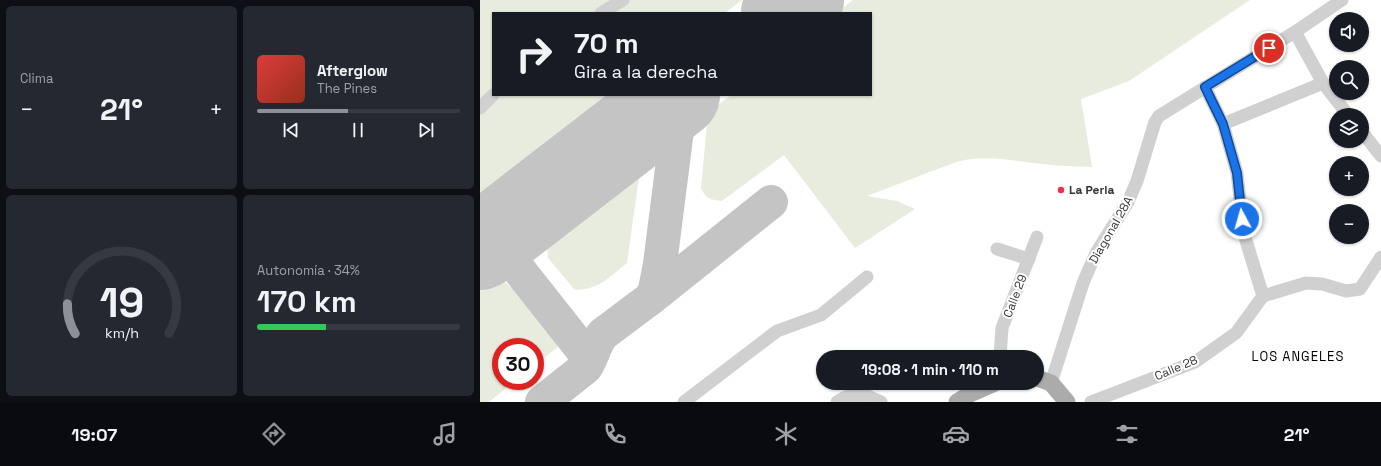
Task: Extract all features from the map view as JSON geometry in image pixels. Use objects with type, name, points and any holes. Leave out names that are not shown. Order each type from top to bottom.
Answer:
[{"type":"main road","points":[[1044,381],[1067,402]]},
{"type":"main road","points":[[956,402],[979,390]]},
{"type":"street","points":[[603,12],[623,0]]},
{"type":"street","points":[[1342,0],[1295,32],[1205,87],[1223,124],[1237,173],[1244,234],[1263,296],[1306,282],[1322,284],[1346,291],[1360,289],[1381,257]]},
{"type":"street","points":[[1295,32],[1323,82],[1343,108]]},
{"type":"street","points":[[1223,124],[1323,82]]},
{"type":"street","name":"Diagonal 28A","points":[[1044,381],[1096,254],[1128,202],[1137,181],[1155,122],[1159,116],[1205,87]]},
{"type":"street","points":[[480,108],[492,96]]},
{"type":"street","points":[[1369,141],[1381,156]]},
{"type":"street","name":"Calle 29","points":[[1000,350],[1002,328],[1037,237]]},
{"type":"street","points":[[998,249],[1029,260]]},
{"type":"street","points":[[684,402],[777,331],[821,315],[867,277]]},
{"type":"street","name":"Calle 28","points":[[1091,402],[1195,362],[1236,333],[1263,296]]},
{"type":"street","points":[[837,402],[848,395],[854,394],[858,398],[881,402]]},
{"type":"shaded area","points":[[480,0],[742,0],[726,12],[492,12],[492,96],[618,96],[480,203]]},
{"type":"shaded area","points":[[853,0],[1250,0],[1129,81],[1081,99],[1092,167],[1048,165],[988,158],[956,162],[867,196],[897,201],[915,209],[855,248],[784,155],[722,201],[709,198],[705,195],[701,188],[708,113],[730,96],[872,96],[872,12],[837,12]]},
{"type":"shaded area","points":[[639,177],[627,263],[603,282],[584,289],[575,290],[548,258],[547,248]]},
{"type":"shaded area","points":[[496,274],[535,312],[546,326],[558,347],[544,358],[544,338],[492,338],[492,390],[504,390],[489,402],[480,402],[480,286]]},
{"type":"taxiway","points":[[651,298],[655,290],[660,264],[679,114],[686,96]]},
{"type":"taxiway","points":[[622,138],[637,135],[652,136],[665,143],[670,149],[673,157]]},
{"type":"taxiway","points":[[542,402],[585,368],[603,334],[651,298],[771,202]]},
{"type":"taxiway","points":[[516,266],[512,251],[512,239],[516,227],[524,213]]},
{"type":"taxiway","points":[[480,256],[499,258],[516,266],[584,352],[587,365]]},
{"type":"runway","points":[[785,12],[801,0]]},
{"type":"runway","points":[[480,247],[676,96]]},
{"type":"place","name":"La Perla","points":[[1061,190]]},
{"type":"district","name":"LOS ANGELES","points":[[1298,356]]},
{"type":"route","points":[[1242,219],[1237,173],[1223,124],[1205,87],[1269,48]]}]
